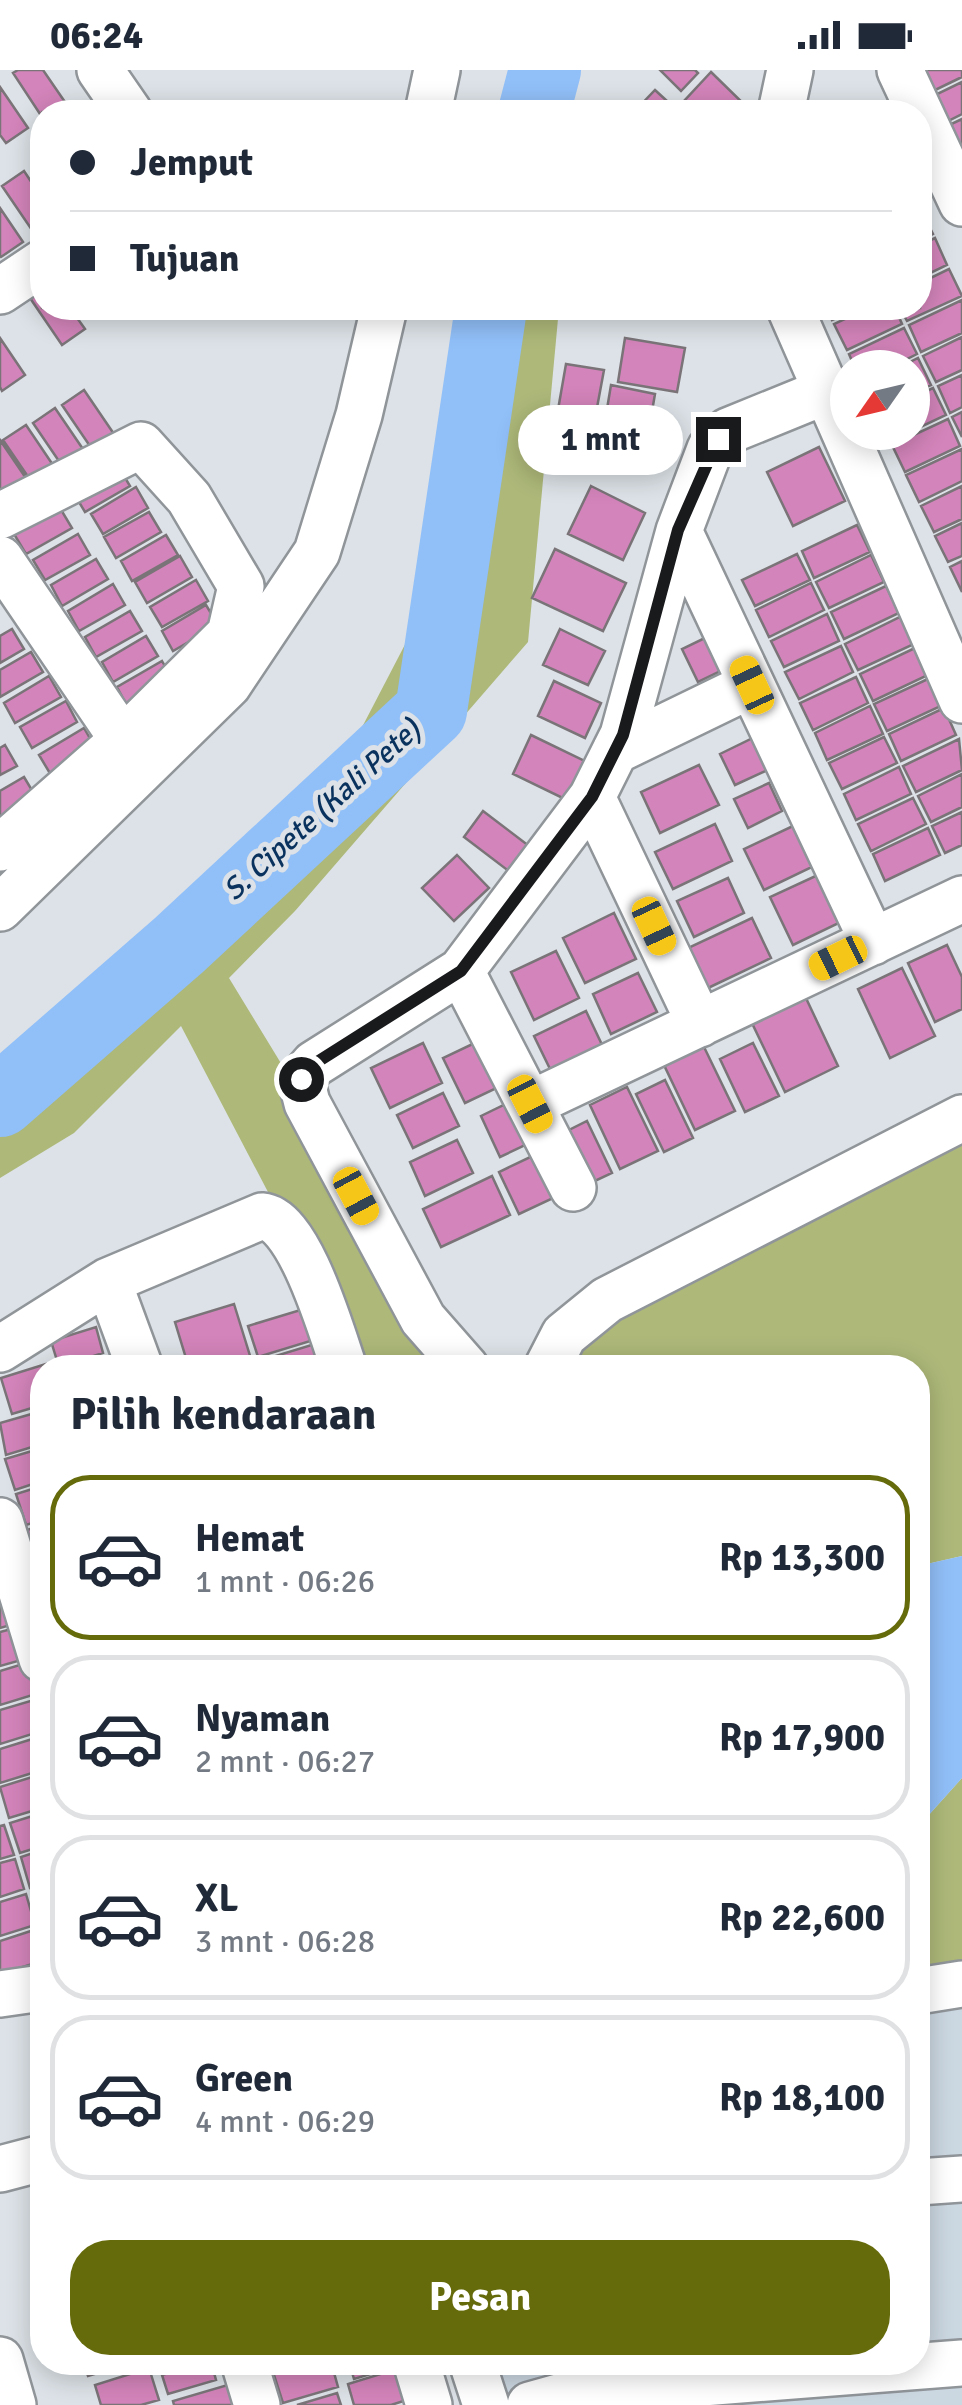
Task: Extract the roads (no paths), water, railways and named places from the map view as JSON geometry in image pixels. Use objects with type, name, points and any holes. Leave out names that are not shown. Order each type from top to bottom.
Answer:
[{"type":"street","points":[[431,100],[437,70]]},
{"type":"street","points":[[784,100],[790,70]]},
{"type":"street","points":[[932,138],[962,203]]},
{"type":"street","points":[[0,291],[30,271]]},
{"type":"street","points":[[0,908],[228,685],[318,552],[359,415],[381,320]]},
{"type":"street","points":[[795,320],[962,700]]},
{"type":"street","points":[[455,1355],[423,1319],[307,1104],[301,1079],[314,1064],[461,971],[592,797],[615,750],[678,530],[718,439],[824,392]]},
{"type":"street","points":[[0,516],[141,445],[189,498],[241,586],[230,634],[123,740],[0,848]]},
{"type":"street","points":[[678,530],[873,942]]},
{"type":"street","points":[[0,559],[123,740]]},
{"type":"street","points":[[615,750],[752,685]]},
{"type":"street","points":[[592,797],[700,1024]]},
{"type":"street","points":[[530,1104],[962,899]]},
{"type":"street","points":[[461,971],[573,1188]]},
{"type":"street","points":[[554,1355],[564,1334],[607,1300],[962,1118]]},
{"type":"street","points":[[0,1349],[108,1280],[262,1216],[271,1217],[288,1232],[302,1257],[339,1355]]},
{"type":"street","points":[[108,1280],[135,1355]]},
{"type":"street","points":[[0,1521],[30,1620]]},
{"type":"street","points":[[930,1989],[962,1984]]},
{"type":"street","points":[[0,1994],[30,1990]]},
{"type":"street","points":[[0,2170],[30,2161]]},
{"type":"street","points":[[930,2181],[962,2179]]},
{"type":"street","points":[[0,2360],[13,2405]]},
{"type":"street","points":[[930,2365],[962,2363]]},
{"type":"street","points":[[248,2375],[257,2405]]},
{"type":"street","points":[[420,2375],[430,2405]]},
{"type":"street","points":[[476,2375],[486,2405]]},
{"type":"street","points":[[530,2405],[573,2393],[806,2375]]},
{"type":"water","points":[[962,1556],[962,1778],[930,1814],[930,1563]]},
{"type":"waterway","name":"S. Cipete (Kali Pete)","points":[[537,100],[545,70]]},
{"type":"waterway","name":"S. Cipete (Kali Pete)","points":[[0,1101],[179,945],[431,711],[489,320]]}]
